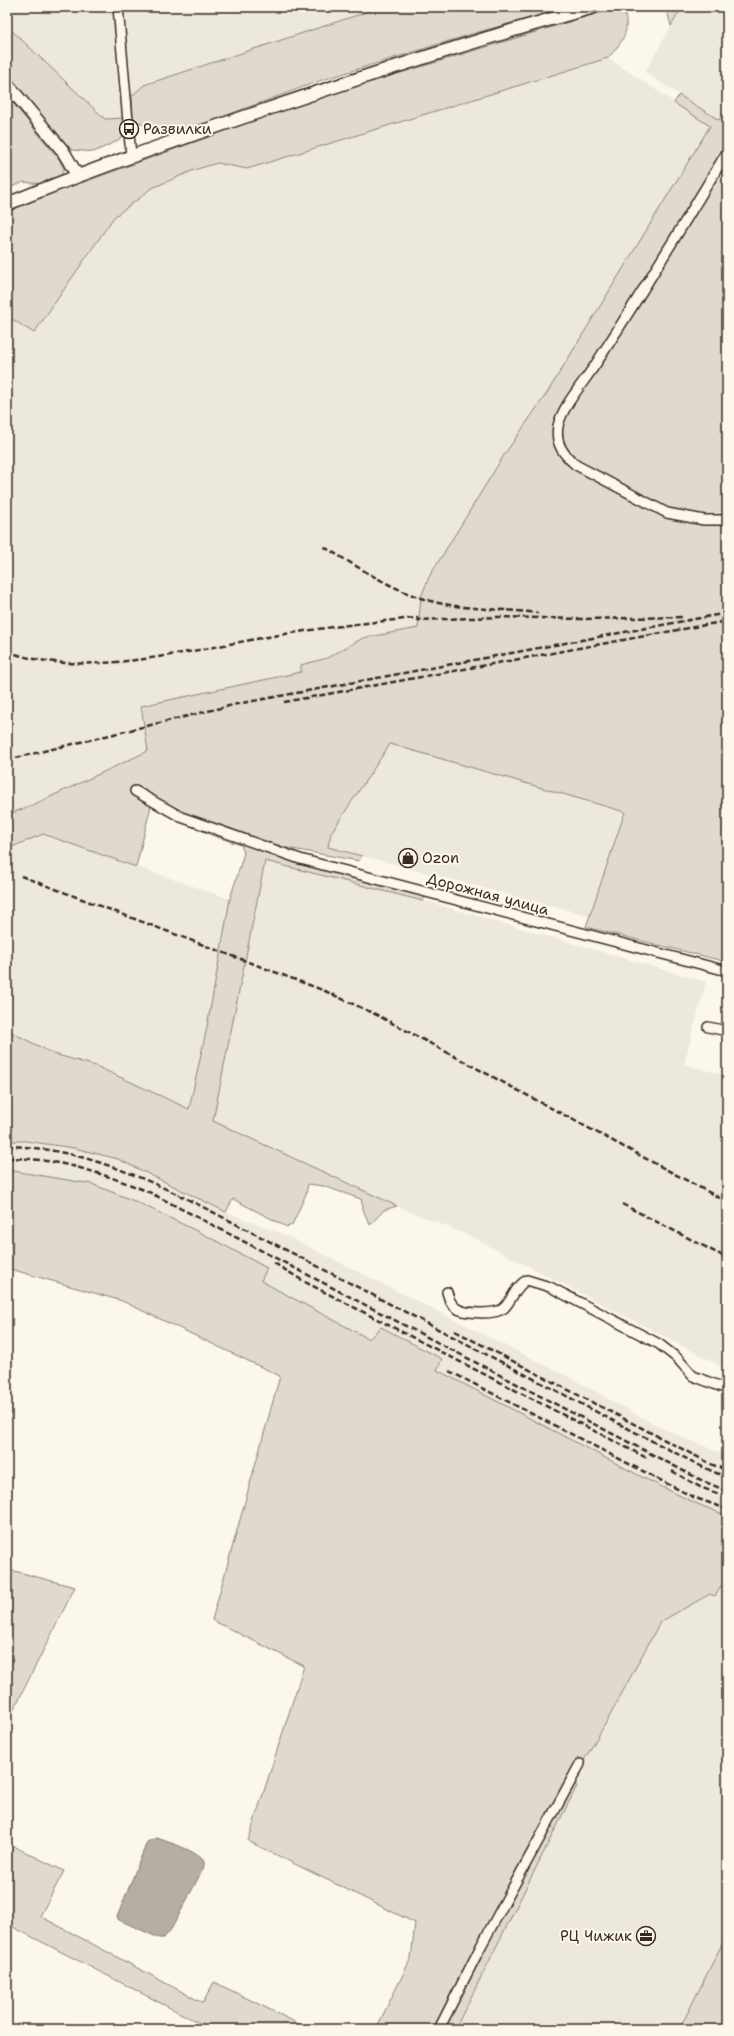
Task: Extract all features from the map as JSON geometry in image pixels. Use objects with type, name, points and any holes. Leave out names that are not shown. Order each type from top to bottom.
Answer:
[{"type":"main road","points":[[7,204],[77,175],[322,90],[481,39],[594,7]]},
{"type":"main road","points":[[7,84],[63,151],[77,175]]},
{"type":"street","points":[[118,7],[131,156]]},
{"type":"street","points":[[727,152],[674,241],[592,370],[563,412],[558,426],[557,441],[563,455],[576,465],[668,513],[704,520],[727,520]]},
{"type":"street","name":"Дорожная улица","points":[[134,792],[182,817],[300,859],[727,971]]},
{"type":"street","points":[[708,1027],[727,1031]]},
{"type":"street","points":[[447,1292],[449,1301],[457,1309],[470,1312],[497,1313],[504,1308],[520,1284],[527,1280],[550,1287],[659,1344],[693,1376],[727,1389]]},
{"type":"street","points":[[439,2029],[488,1933],[580,1764]]},
{"type":"shaded area","points":[[7,7],[382,7],[144,85],[132,96],[133,117],[105,119],[7,26]]},
{"type":"shaded area","points":[[382,7],[570,7],[475,33],[319,81],[184,131],[169,133],[157,132],[151,130],[133,117],[132,96],[144,85]]},
{"type":"shaded area","points":[[666,7],[682,7],[671,26]]},
{"type":"shaded area","points":[[682,7],[727,7],[727,107],[719,121],[645,72]]},
{"type":"shaded area","points":[[615,8],[624,11],[626,26],[624,37],[608,58],[247,169],[217,163],[194,170],[150,189],[114,217],[34,333],[7,316],[7,212],[59,191],[308,101]]},
{"type":"shaded area","points":[[7,26],[105,119],[124,118],[125,134],[117,141],[94,152],[72,150],[52,132],[7,78]]},
{"type":"shaded area","points":[[608,58],[710,126],[547,393],[504,455],[429,577],[421,597],[418,629],[363,638],[326,658],[301,665],[301,672],[141,706],[148,751],[35,804],[7,815],[7,316],[34,332],[114,217],[150,189],[194,170],[217,163],[247,169]]},
{"type":"shaded area","points":[[679,95],[719,120],[727,107],[727,962],[586,927],[625,812],[390,744],[331,833],[328,847],[362,856],[359,861],[287,848],[275,844],[269,851],[426,895],[423,901],[265,861],[213,1121],[397,1206],[384,1210],[370,1225],[364,1212],[361,1199],[323,1186],[308,1184],[306,1194],[292,1225],[287,1227],[233,1199],[226,1212],[118,1159],[74,1148],[25,1141],[11,1141],[7,1170],[7,1030],[54,1054],[96,1066],[189,1109],[207,1027],[230,899],[244,853],[241,845],[211,835],[151,806],[136,867],[43,834],[7,849],[7,815],[35,804],[148,751],[141,706],[301,672],[301,665],[327,658],[363,638],[418,628],[421,597],[429,577],[504,455],[547,393],[710,126],[674,103]]},
{"type":"shaded area","points":[[7,96],[59,159],[64,169],[60,178],[41,184],[23,182],[7,189]]},
{"type":"shaded area","points":[[390,744],[625,812],[590,916],[328,847],[331,833]]},
{"type":"shaded area","points":[[42,834],[230,899],[207,1027],[189,1109],[96,1066],[54,1054],[7,1030],[7,849]]},
{"type":"shaded area","points":[[265,861],[429,902],[706,982],[684,1064],[727,1076],[727,1369],[470,1236],[397,1206],[212,1121]]},
{"type":"shaded area","points":[[11,1140],[74,1148],[118,1159],[226,1212],[283,1234],[567,1376],[659,1427],[727,1456],[727,1516],[693,1502],[644,1478],[436,1370],[442,1359],[381,1327],[369,1340],[261,1281],[267,1268],[7,1170]]},
{"type":"shaded area","points":[[7,1170],[92,1184],[137,1202],[205,1235],[267,1268],[261,1281],[369,1339],[381,1327],[442,1359],[437,1370],[644,1478],[693,1502],[727,1516],[727,1577],[715,1596],[710,1594],[660,1622],[607,1721],[571,1782],[577,1786],[455,2029],[376,2029],[411,1958],[415,1923],[248,1841],[304,1666],[212,1620],[280,1376],[122,1301],[7,1268]]},
{"type":"shaded area","points":[[7,1402],[11,1403],[7,1465]]},
{"type":"shaded area","points":[[7,1569],[75,1587],[7,1723]]},
{"type":"shaded area","points":[[727,1577],[727,1934],[679,2029],[455,2029],[577,1787],[571,1782],[607,1721],[660,1622],[710,1594],[715,1596]]},
{"type":"shaded area","points":[[157,1838],[194,1853],[203,1860],[204,1863],[203,1869],[172,1928],[164,1938],[159,1938],[119,1920],[117,1917],[147,1842]]},
{"type":"shaded area","points":[[7,1843],[64,1871],[40,1916],[203,2003],[214,1982],[309,2029],[211,2029],[7,1924]]},
{"type":"shaded area","points":[[727,1934],[727,2029],[679,2029],[686,2016]]},
{"type":"railway","points":[[324,547],[382,581],[412,595],[428,600],[468,607],[538,613]]},
{"type":"railway","points":[[7,760],[237,704],[727,613]]},
{"type":"railway","points":[[7,651],[37,660],[70,663],[104,663],[139,660],[309,630],[417,618],[418,620],[499,617],[582,619],[684,617]]},
{"type":"railway","points":[[284,702],[727,621]]},
{"type":"railway","points":[[21,876],[325,991],[377,1015],[727,1202]]},
{"type":"railway","points":[[7,1146],[41,1149],[74,1155],[107,1165],[170,1191],[694,1463],[727,1477]]},
{"type":"railway","points":[[7,1158],[44,1161],[80,1168],[149,1192],[703,1481],[727,1491]]},
{"type":"railway","points":[[622,1204],[727,1258]]},
{"type":"railway","points":[[274,1263],[305,1282],[647,1458]]},
{"type":"railway","points":[[455,1331],[713,1465],[727,1470]]},
{"type":"railway","points":[[449,1371],[693,1497],[727,1509]]},
{"type":"railway","points":[[672,1471],[700,1487],[727,1497]]},
{"type":"place","name":"Развилки","points":[[129,129]]},
{"type":"place","name":"Ozon","points":[[408,858]]},
{"type":"place","name":"РЦ Чижик","points":[[646,1936]]}]
